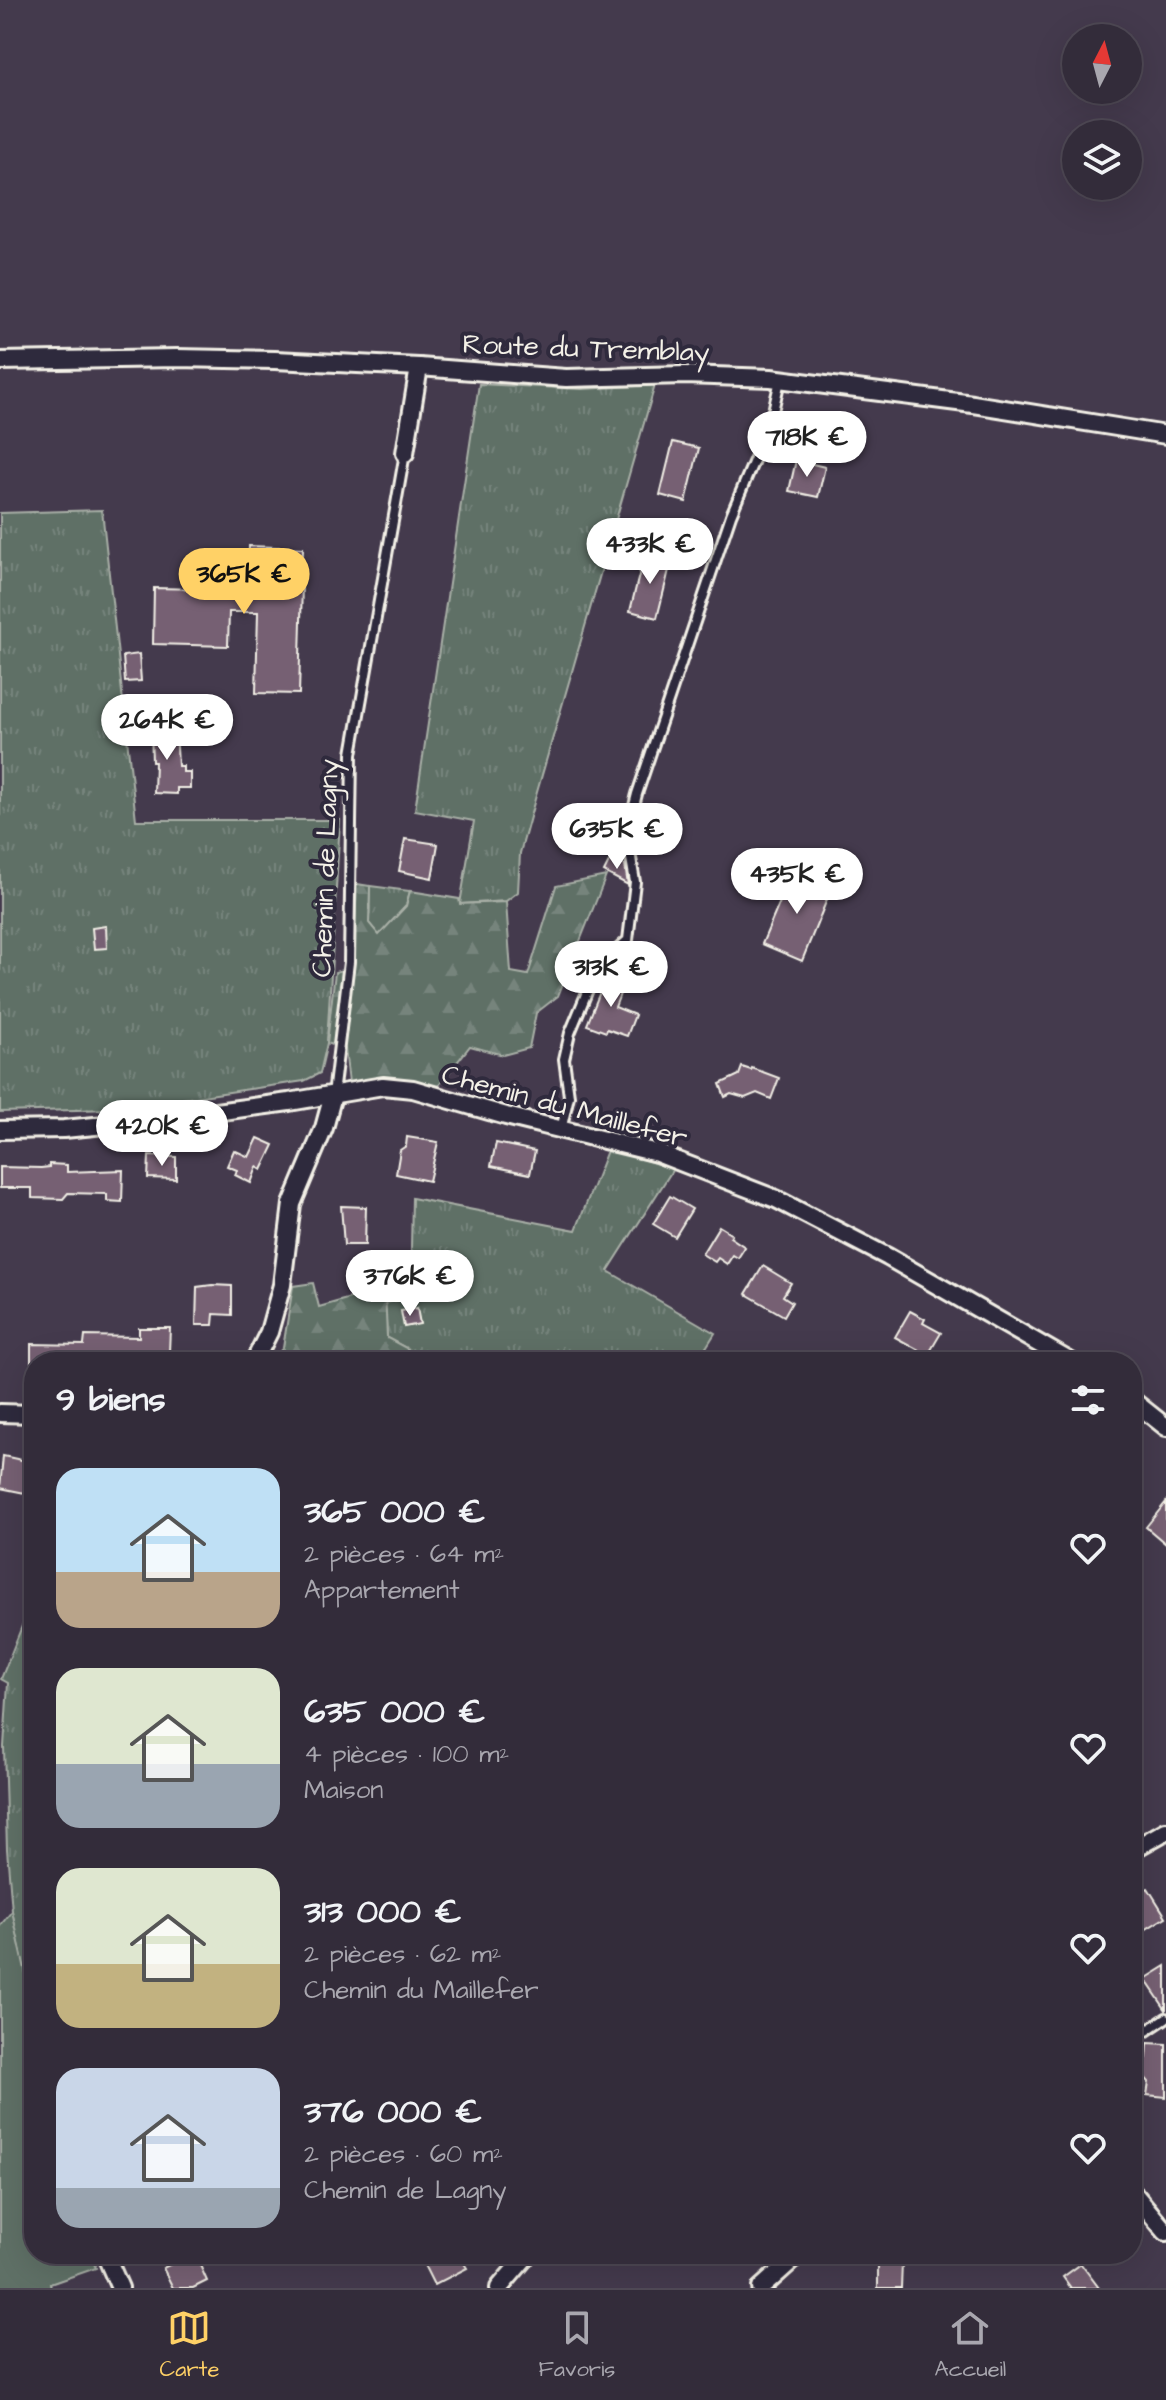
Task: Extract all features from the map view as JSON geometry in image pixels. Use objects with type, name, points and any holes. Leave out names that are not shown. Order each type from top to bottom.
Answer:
[{"type":"street","name":"Route du Tremblay","points":[[0,361],[177,358],[419,367],[566,378],[685,375],[780,379],[973,404],[1166,435]]},
{"type":"street","name":"Chemin de Lagny","points":[[405,453],[419,367]]},
{"type":"street","name":"Chemin du Maillefer","points":[[0,1130],[64,1129],[156,1120],[383,1086],[413,1089],[657,1153],[776,1199],[888,1257],[1054,1352]]},
{"type":"street","name":"Chemin de Lagny","points":[[259,1352],[269,1332],[282,1285],[292,1204],[324,1128],[333,1095]]},
{"type":"street","points":[[1142,1408],[1166,1427]]},
{"type":"street","points":[[0,1413],[24,1414]]},
{"type":"street","points":[[1142,1844],[1166,1831]]},
{"type":"street","points":[[1142,2203],[1166,2232]]},
{"type":"street","points":[[109,2264],[120,2288]]},
{"type":"street","points":[[499,2288],[519,2264]]},
{"type":"street","points":[[761,2288],[788,2264]]},
{"type":"lane","points":[[561,1130],[569,1096],[564,1059],[570,1033],[597,968],[628,940],[635,882],[627,834],[637,794],[731,515],[771,420],[780,379]]},
{"type":"lane","name":"Chemin de Lagny","points":[[333,1095],[349,962],[352,754],[405,453]]},
{"type":"lane","points":[[1142,2034],[1166,2018]]},
{"type":"green space","points":[[479,384],[582,389],[655,385],[520,853],[518,892],[506,901],[460,904],[474,821],[415,810]]},
{"type":"green space","points":[[102,510],[136,820],[340,820],[327,1043],[320,1073],[304,1081],[114,1109],[0,1112],[0,513]]},
{"type":"green space","points":[[606,876],[558,996],[536,1013],[529,1048],[503,1055],[470,1046],[436,1089],[390,1079],[349,1083],[345,1049],[327,1043],[335,972],[353,967],[357,884],[370,886],[369,923],[379,935],[406,906],[410,891],[459,899],[460,904],[506,902],[511,972],[528,975],[556,886]]},
{"type":"green space","points":[[370,886],[410,891],[406,906],[379,936],[369,923]]},
{"type":"green space","points":[[608,1148],[673,1169],[608,1271],[715,1333],[703,1352],[406,1352],[408,1349],[387,1338],[385,1303],[429,1292],[411,1249],[412,1198],[576,1230]]},
{"type":"green space","points":[[313,1283],[319,1307],[385,1288],[387,1338],[408,1349],[406,1352],[279,1352],[283,1348],[293,1286]]},
{"type":"green space","points":[[24,1621],[24,1967],[12,1911],[7,1849],[4,1747],[8,1683],[1,1679]]},
{"type":"green space","points":[[12,1911],[24,1965],[24,2264],[94,2264],[96,2268],[50,2284],[51,2288],[0,2288],[0,1926]]},
{"type":"building","points":[[673,442],[699,448],[686,502],[660,495]]},
{"type":"building","points":[[796,460],[825,467],[818,497],[789,491]]},
{"type":"building","points":[[249,546],[303,548],[299,694],[256,693],[258,612],[229,612],[228,646],[153,644],[154,588],[248,590]]},
{"type":"building","points":[[644,555],[671,562],[657,618],[630,611]]},
{"type":"building","points":[[139,654],[141,681],[125,682],[123,656]]},
{"type":"building","points":[[151,727],[176,728],[178,766],[183,766],[183,772],[190,772],[190,788],[177,788],[177,794],[154,793],[155,762],[152,762]]},
{"type":"building","points":[[405,839],[438,844],[432,878],[399,871]]},
{"type":"building","points":[[610,860],[625,865],[628,885],[604,872]]},
{"type":"building","points":[[793,871],[832,887],[802,961],[762,944]]},
{"type":"building","points":[[106,926],[107,948],[94,949],[92,928]]},
{"type":"building","points":[[607,974],[625,981],[615,1007],[635,1015],[627,1036],[587,1025]]},
{"type":"building","points":[[742,1067],[779,1078],[771,1099],[757,1093],[745,1098],[731,1094],[725,1097],[720,1084],[739,1075]]},
{"type":"building","points":[[407,1137],[438,1142],[429,1181],[396,1174],[400,1150],[406,1146]]},
{"type":"building","points":[[258,1138],[274,1145],[262,1170],[257,1167],[251,1183],[235,1175],[237,1170],[227,1166],[234,1150],[249,1157]]},
{"type":"building","points":[[496,1143],[535,1151],[530,1174],[491,1166]]},
{"type":"building","points":[[149,1156],[176,1157],[176,1179],[148,1178]]},
{"type":"building","points":[[49,1164],[67,1165],[67,1172],[123,1170],[122,1202],[107,1201],[107,1194],[68,1193],[63,1199],[32,1198],[32,1188],[0,1188],[0,1167],[41,1168],[49,1167]]},
{"type":"building","points":[[670,1196],[692,1209],[675,1237],[653,1224]]},
{"type":"building","points":[[341,1206],[366,1207],[365,1245],[344,1245]]},
{"type":"building","points":[[719,1226],[745,1247],[738,1258],[733,1255],[727,1264],[718,1258],[715,1262],[702,1254]]},
{"type":"building","points":[[763,1266],[791,1283],[783,1296],[792,1302],[784,1316],[746,1294]]},
{"type":"building","points":[[232,1286],[232,1315],[214,1314],[213,1325],[196,1325],[197,1287]]},
{"type":"building","points":[[417,1308],[420,1324],[404,1327],[401,1311]]},
{"type":"building","points":[[910,1311],[941,1333],[930,1352],[922,1352],[895,1337]]},
{"type":"building","points":[[139,1328],[170,1328],[169,1352],[31,1352],[31,1344],[84,1345],[85,1336],[139,1337]]},
{"type":"building","points":[[3,1456],[24,1460],[24,1493],[0,1488]]},
{"type":"building","points":[[1166,1502],[1166,1544],[1146,1527]]},
{"type":"building","points":[[1148,1888],[1166,1917],[1142,1932],[1142,1891]]},
{"type":"building","points":[[1166,1966],[1166,2010],[1145,1979]]},
{"type":"building","points":[[1148,2043],[1166,2044],[1166,2097],[1147,2095],[1149,2082],[1142,2074],[1142,2058],[1147,2058]]},
{"type":"building","points":[[171,2264],[199,2264],[207,2281],[193,2288],[173,2288],[163,2268]]},
{"type":"building","points":[[424,2264],[464,2264],[467,2268],[434,2285]]},
{"type":"building","points":[[878,2264],[902,2264],[901,2288],[878,2288]]},
{"type":"building","points":[[1081,2264],[1099,2288],[1071,2288],[1063,2277]]}]
